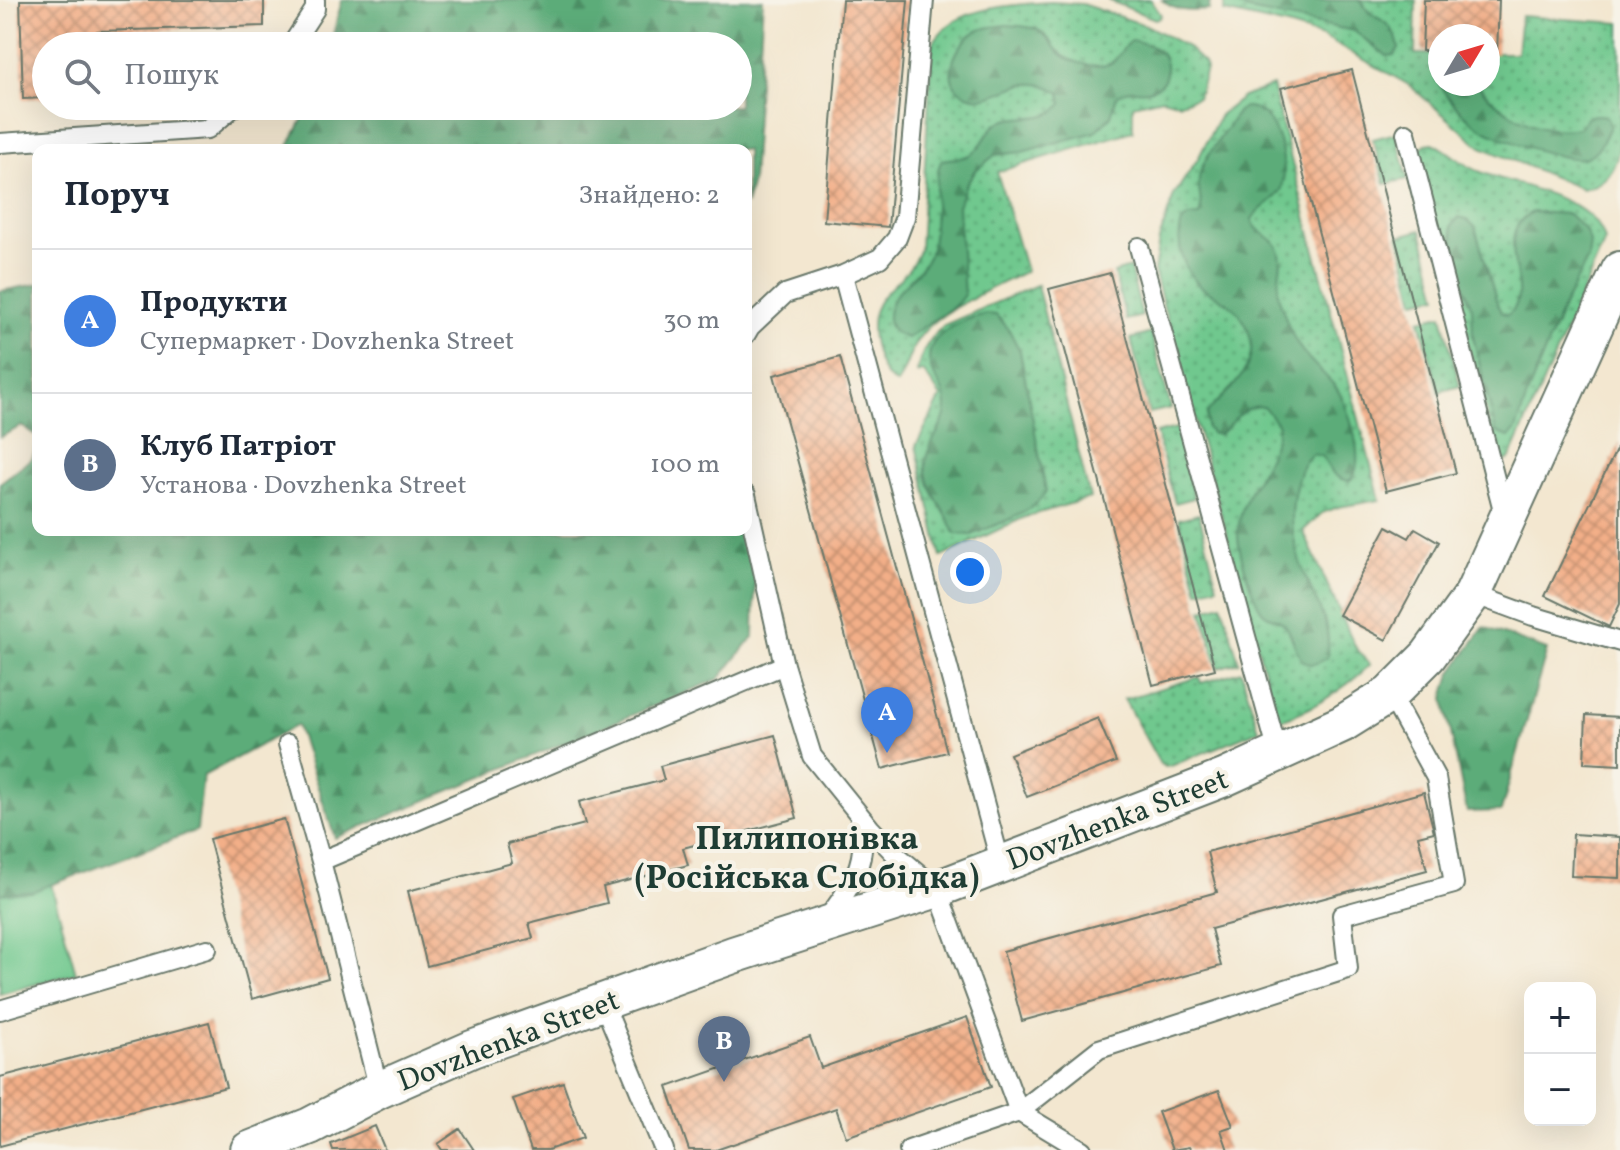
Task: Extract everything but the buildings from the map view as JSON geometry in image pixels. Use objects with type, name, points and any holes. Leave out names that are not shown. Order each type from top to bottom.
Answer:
[{"type":"street","name":"Dovzhenka Street","points":[[249,1150],[310,1126],[379,1090],[472,1049],[733,955],[937,889],[1224,778],[1342,724],[1390,694],[1428,656],[1473,594],[1620,270]]},
{"type":"lane","points":[[300,32],[315,9],[315,0]]},
{"type":"lane","points":[[752,325],[785,294],[843,275],[880,258],[897,238],[905,217],[924,0]]},
{"type":"lane","points":[[0,143],[208,129],[219,120]]},
{"type":"lane","points":[[1406,133],[1505,521]]},
{"type":"lane","points":[[1139,247],[1278,753]]},
{"type":"lane","points":[[843,275],[1001,865]]},
{"type":"lane","points":[[752,522],[784,665],[812,756],[894,853],[937,889],[1019,1112],[1082,1150]]},
{"type":"lane","points":[[1473,594],[1620,642]]},
{"type":"lane","points":[[321,861],[784,665]]},
{"type":"lane","points":[[909,1150],[1019,1112],[1099,1049],[1348,969],[1342,915],[1454,884],[1436,778],[1390,694]]},
{"type":"lane","points":[[288,744],[379,1090]]},
{"type":"lane","points":[[819,929],[844,896],[860,862],[865,841],[859,814]]},
{"type":"lane","points":[[0,1010],[207,949]]},
{"type":"lane","points":[[603,1002],[664,1150]]},
{"type":"green space","points":[[342,0],[763,0],[752,181],[752,144],[290,144],[302,120],[752,120],[752,32],[334,32]]},
{"type":"green space","points":[[1108,0],[1151,0],[1161,15],[1155,19]]},
{"type":"green space","points":[[1162,0],[1210,0],[1209,10],[1178,9]]},
{"type":"green space","points":[[1225,0],[1416,0],[1415,54],[1428,54],[1428,96],[1500,96],[1500,53],[1517,53],[1521,16],[1620,23],[1620,140],[1617,158],[1605,178],[1582,189],[1481,147],[1409,85],[1323,37],[1224,12]]},
{"type":"green space","points":[[1237,0],[1361,0],[1370,12],[1392,29],[1399,48],[1394,55],[1387,56],[1354,31],[1249,10],[1241,7]]},
{"type":"green space","points":[[1051,2],[1082,4],[1148,26],[1186,46],[1204,63],[1206,69],[1198,97],[1180,103],[1162,98],[1133,105],[1133,131],[997,172],[1026,271],[953,309],[928,328],[916,343],[897,384],[886,375],[879,363],[872,332],[873,316],[878,303],[904,275],[920,248],[932,46],[940,33],[967,15],[1001,7]]},
{"type":"green space","points":[[1007,25],[1038,30],[1063,56],[1088,65],[1110,63],[1132,40],[1144,43],[1161,53],[1166,64],[1165,76],[1163,82],[1152,89],[1132,90],[1117,96],[1111,116],[1095,132],[1022,152],[995,155],[976,170],[966,184],[958,206],[964,295],[956,305],[907,338],[891,329],[889,309],[892,300],[928,257],[942,160],[973,153],[993,128],[1003,121],[1050,114],[1062,104],[1060,93],[1033,84],[978,98],[958,90],[951,73],[962,44],[977,31]]},
{"type":"green space","points":[[1272,86],[1380,500],[1322,513],[1303,531],[1356,648],[1370,665],[1327,698],[1278,721],[1154,271],[1159,240],[1174,195],[1199,157],[1220,115],[1243,97]]},
{"type":"green space","points":[[1448,96],[1488,96],[1509,113],[1549,129],[1579,128],[1593,115],[1606,116],[1610,126],[1597,149],[1589,156],[1575,158],[1547,153],[1486,131]]},
{"type":"green space","points":[[1244,107],[1255,109],[1272,125],[1284,164],[1280,192],[1252,219],[1279,250],[1280,304],[1302,350],[1339,393],[1350,419],[1357,449],[1355,474],[1349,481],[1336,476],[1323,457],[1313,454],[1306,461],[1297,481],[1292,521],[1297,554],[1328,636],[1327,658],[1308,664],[1298,655],[1285,625],[1260,608],[1238,540],[1244,504],[1271,452],[1278,425],[1264,407],[1256,407],[1239,414],[1220,434],[1212,434],[1207,428],[1207,413],[1234,385],[1247,366],[1250,339],[1239,314],[1193,279],[1185,264],[1179,239],[1182,222],[1188,217],[1199,216],[1201,211],[1199,179],[1203,165],[1237,112]]},
{"type":"green space","points":[[1396,133],[1408,179],[1385,184],[1373,139]]},
{"type":"green space","points":[[1433,143],[1474,169],[1571,204],[1587,214],[1598,226],[1605,241],[1508,460],[1503,461],[1497,453],[1417,151]]},
{"type":"green space","points":[[1532,212],[1568,214],[1585,230],[1590,242],[1588,258],[1563,307],[1516,430],[1509,437],[1496,432],[1473,337],[1472,308],[1462,282],[1451,226],[1459,217],[1467,219],[1475,227],[1498,306],[1507,315],[1515,306],[1518,294],[1514,235],[1520,222]]},
{"type":"green space","points":[[1421,230],[1438,296],[1415,301],[1399,236]]},
{"type":"green space","points":[[1130,268],[1142,316],[1126,320],[1114,273]]},
{"type":"green space","points":[[32,285],[32,433],[22,426],[0,437],[0,291]]},
{"type":"green space","points":[[1037,285],[1090,498],[1025,517],[941,557],[916,446],[941,397],[923,371],[917,373],[920,359],[944,325]]},
{"type":"green space","points":[[986,314],[996,315],[1008,328],[1020,351],[1046,491],[1032,506],[1013,518],[972,535],[955,534],[931,489],[926,470],[927,453],[943,422],[946,408],[929,361],[930,350],[935,341],[952,327]]},
{"type":"green space","points":[[1442,315],[1460,386],[1439,392],[1420,320]]},
{"type":"green space","points":[[1151,333],[1171,408],[1149,413],[1131,339]]},
{"type":"green space","points":[[1177,428],[1194,498],[1175,503],[1156,433]]},
{"type":"green space","points":[[32,458],[32,536],[744,536],[755,578],[754,636],[719,679],[335,838],[297,725],[203,776],[197,830],[32,892],[0,894],[0,483]]},
{"type":"green space","points":[[1199,514],[1217,586],[1198,591],[1179,519]]},
{"type":"green space","points":[[1222,604],[1239,662],[1218,668],[1202,610]]},
{"type":"green space","points":[[1484,627],[1547,650],[1501,811],[1467,812],[1444,698],[1451,674]]},
{"type":"green space","points":[[1241,671],[1259,730],[1171,766],[1160,764],[1124,699],[1199,677],[1201,683]]},
{"type":"green space","points":[[51,884],[76,973],[0,994],[0,894],[32,892]]},
{"type":"place","name":"Продукти","points":[[887,753]]},
{"type":"place","name":"Клуб Патріот","points":[[724,1082]]},
{"type":"district","name":"Пилипонівка (Російська Слобідка)","points":[[807,856]]}]
